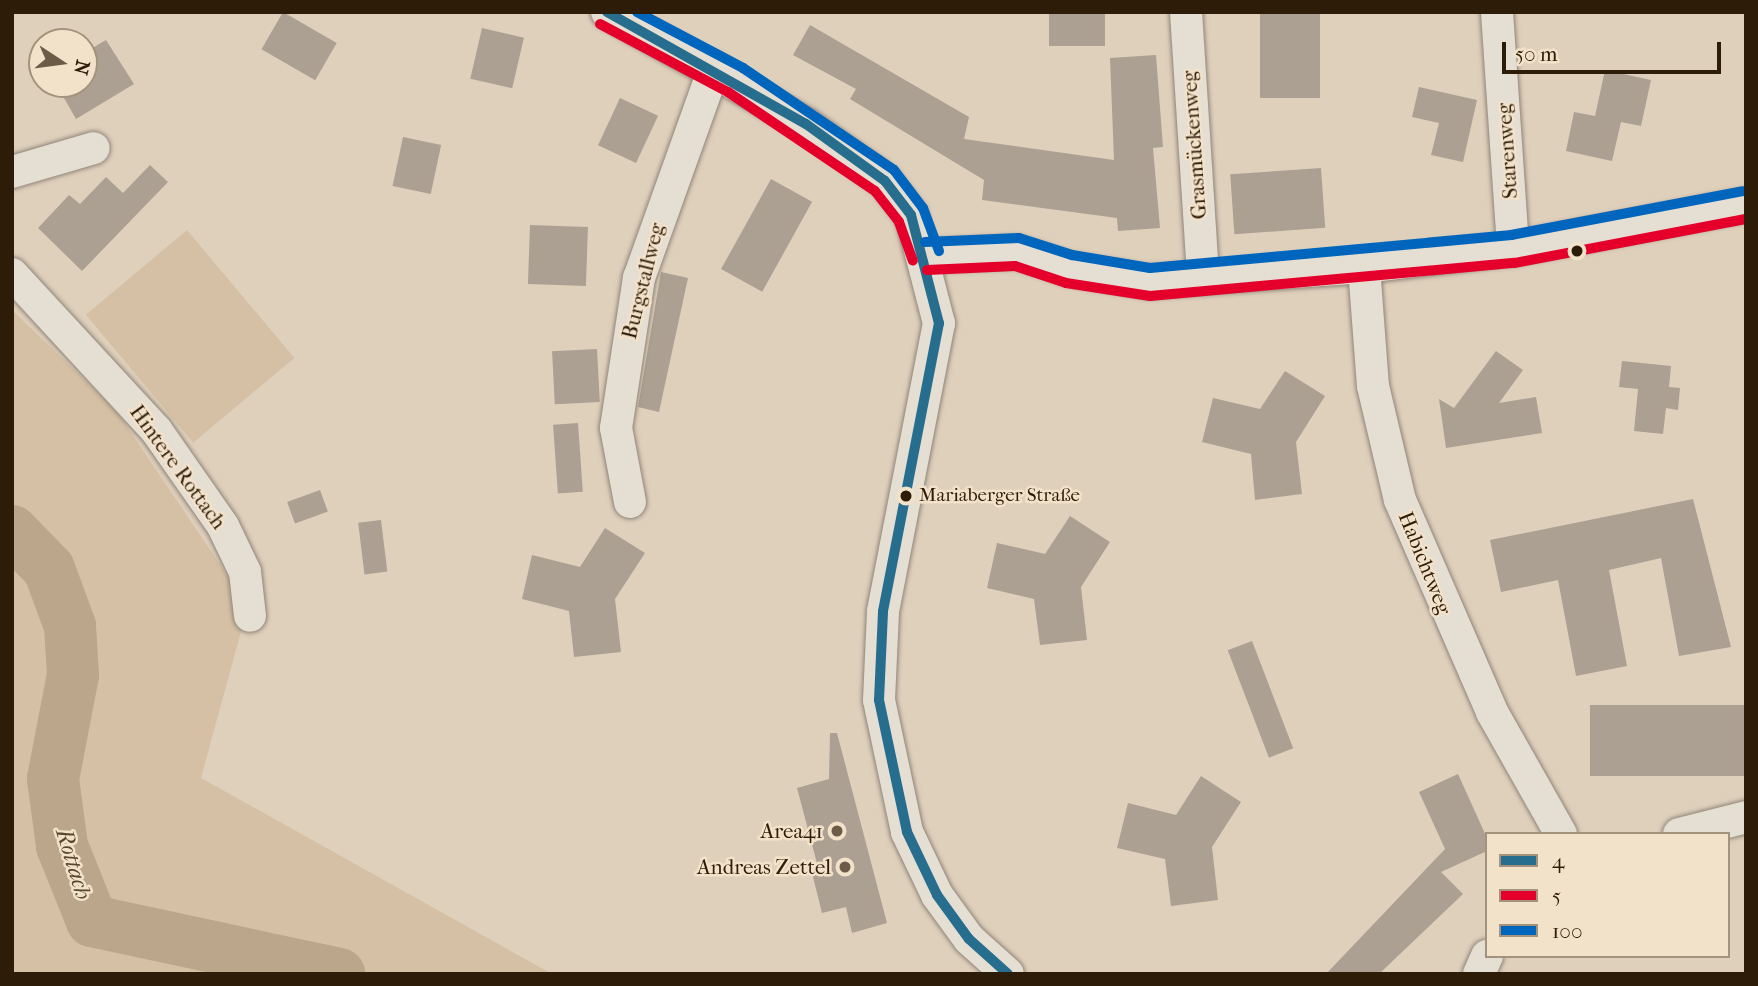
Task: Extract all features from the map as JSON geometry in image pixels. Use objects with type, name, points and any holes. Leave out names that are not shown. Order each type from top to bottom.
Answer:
[{"type":"street","points":[[607,12],[714,69],[885,181],[911,215],[926,256],[939,323],[883,612],[878,700],[907,832],[937,895],[970,939],[1008,974]]},
{"type":"street","name":"Grasmückenweg","points":[[1185,12],[1203,278]]},
{"type":"street","name":"Starenweg","points":[[1497,12],[1513,249]]},
{"type":"street","name":"Burgstallweg","points":[[630,502],[617,428],[639,278],[714,69]]},
{"type":"street","points":[[12,172],[94,148]]},
{"type":"street","points":[[926,256],[1017,252],[1069,269],[1149,282],[1364,267],[1513,249],[1746,205]]},
{"type":"street","name":"Habichtweg","points":[[1364,267],[1373,386],[1400,500],[1492,712],[1560,832]]},
{"type":"street","name":"Hintere Rottach","points":[[12,275],[156,430],[216,515],[246,572],[250,617]]},
{"type":"street","points":[[1687,832],[1746,817]]},
{"type":"street","points":[[1479,974],[1486,958]]},
{"type":"shaded area","points":[[187,230],[294,358],[193,443],[86,315]]},
{"type":"shaded area","points":[[12,310],[115,409],[248,606],[201,778],[552,974],[12,974]]},
{"type":"building","points":[[283,12],[337,43],[315,80],[262,49]]},
{"type":"building","points":[[1049,12],[1105,12],[1105,46],[1049,46]]},
{"type":"building","points":[[1260,12],[1320,12],[1320,98],[1260,98]]},
{"type":"building","points":[[810,25],[969,117],[964,139],[1114,160],[1110,58],[1156,55],[1163,147],[1153,148],[1160,228],[1118,231],[1117,218],[982,200],[984,180],[850,99],[856,89],[793,55]]},
{"type":"building","points":[[482,28],[524,38],[512,88],[470,79]]},
{"type":"building","points":[[106,40],[134,84],[76,119],[64,98],[98,98],[98,45]]},
{"type":"building","points":[[1605,70],[1651,80],[1641,126],[1621,122],[1612,161],[1566,151],[1574,112],[1595,116]]},
{"type":"building","points":[[1419,87],[1477,100],[1463,162],[1431,155],[1439,123],[1412,117]]},
{"type":"building","points":[[620,98],[658,116],[636,163],[598,145]]},
{"type":"building","points":[[403,137],[441,145],[431,194],[393,186]]},
{"type":"building","points":[[150,165],[168,182],[82,271],[38,228],[69,195],[80,204],[106,177],[123,193]]},
{"type":"building","points":[[1321,168],[1325,228],[1234,234],[1230,174]]},
{"type":"building","points":[[771,179],[812,202],[762,292],[721,269]]},
{"type":"building","points":[[530,225],[588,227],[586,286],[528,284]]},
{"type":"building","points":[[661,272],[688,278],[659,412],[638,407]]},
{"type":"building","points":[[597,349],[600,402],[555,404],[552,351]]},
{"type":"building","points":[[1496,351],[1523,370],[1499,403],[1536,397],[1542,433],[1446,448],[1439,399],[1454,408]]},
{"type":"building","points":[[1622,361],[1671,366],[1669,387],[1680,388],[1678,410],[1666,408],[1663,434],[1634,431],[1638,389],[1619,387]]},
{"type":"building","points":[[1285,371],[1325,396],[1296,442],[1302,494],[1255,500],[1251,454],[1202,442],[1213,398],[1260,409]]},
{"type":"building","points":[[578,423],[583,492],[558,494],[553,425]]},
{"type":"building","points":[[320,490],[328,512],[295,524],[287,502]]},
{"type":"building","points":[[1693,499],[1731,647],[1679,656],[1661,558],[1609,570],[1627,666],[1576,676],[1558,580],[1501,592],[1490,540]]},
{"type":"building","points":[[1070,516],[1110,542],[1081,587],[1087,640],[1040,645],[1034,599],[987,588],[997,543],[1045,554]]},
{"type":"building","points":[[381,520],[387,572],[365,574],[358,523]]},
{"type":"building","points":[[605,528],[645,553],[615,599],[621,652],[574,657],[569,611],[522,599],[532,555],[580,567]]},
{"type":"building","points":[[1252,641],[1293,748],[1269,758],[1228,650]]},
{"type":"building","points":[[1590,705],[1746,705],[1746,776],[1590,776]]},
{"type":"building","points":[[830,733],[837,733],[887,923],[852,933],[846,907],[822,913],[811,869],[818,867],[797,788],[829,779]]},
{"type":"building","points":[[1458,774],[1485,834],[1485,852],[1441,872],[1463,894],[1379,974],[1326,974],[1445,849],[1419,792]]},
{"type":"building","points":[[1201,776],[1241,802],[1212,847],[1218,900],[1171,906],[1165,859],[1117,848],[1128,803],[1176,815]]},
{"type":"waterway","name":"Rottach","points":[[12,531],[49,569],[70,626],[73,675],[53,779],[62,846],[92,921],[339,974]]},
{"type":"transit line","name":"4","points":[[607,12],[806,124],[885,181],[911,215],[939,323],[883,612],[879,700],[907,832],[937,895],[969,939],[1008,974]]},
{"type":"transit line","name":"100","points":[[637,12],[743,68],[894,170],[923,208],[939,251]]},
{"type":"transit line","name":"5","points":[[600,24],[728,92],[875,191],[899,222],[913,261]]},
{"type":"transit line","name":"100","points":[[925,242],[1019,238],[1072,255],[1150,268],[1511,235],[1743,191]]},
{"type":"transit line","name":"5","points":[[927,270],[1015,266],[1066,283],[1150,296],[1515,263],[1746,219]]},
{"type":"place","name":"Mariaberger Straße","points":[[906,496]]},
{"type":"place","name":"Area41","points":[[837,831]]},
{"type":"place","name":"Andreas Zettel","points":[[845,867]]}]
